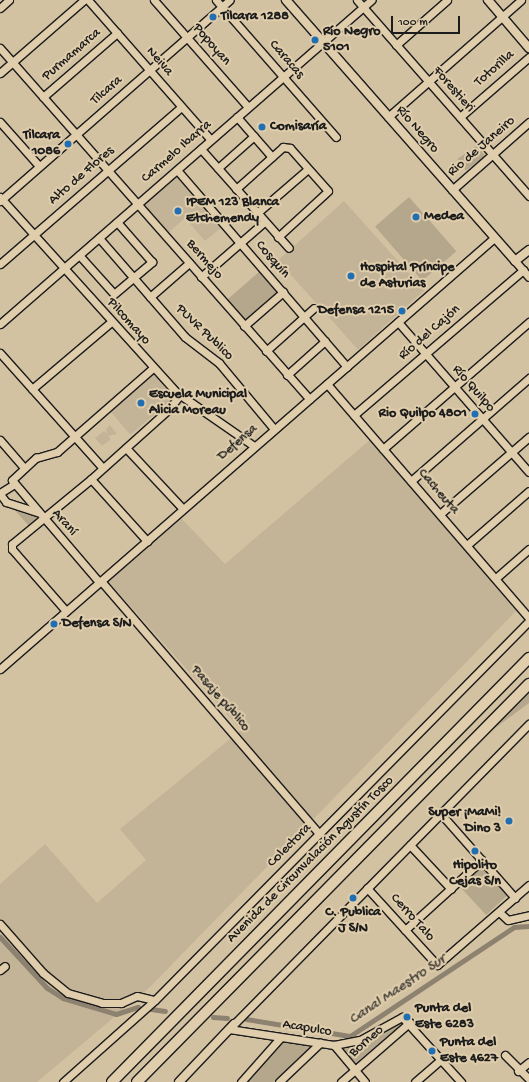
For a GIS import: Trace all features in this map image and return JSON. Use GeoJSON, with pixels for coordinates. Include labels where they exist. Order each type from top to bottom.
{"type":"FeatureCollection","features":[{"type":"Feature","properties":{"kind":"highway"},"geometry":{"type":"LineString","coordinates":[[459,730],[482,699],[529,651]]}},
{"type":"Feature","properties":{"kind":"highway","name":"Avenida de Circunvalación Agustín Tosco"},"geometry":{"type":"LineString","coordinates":[[112,1082],[529,658]]}},
{"type":"Feature","properties":{"kind":"highway"},"geometry":{"type":"LineString","coordinates":[[138,1082],[529,684]]}},
{"type":"Feature","properties":{"kind":"highway"},"geometry":{"type":"LineString","coordinates":[[142,1082],[172,1046]]}},
{"type":"Feature","properties":{"kind":"highway"},"geometry":{"type":"LineString","coordinates":[[105,1082],[139,1055]]}},
{"type":"Feature","properties":{"kind":"main road","name":"Río Negro"},"geometry":{"type":"LineString","coordinates":[[286,0],[515,261]]}},
{"type":"Feature","properties":{"kind":"main road"},"geometry":{"type":"LineString","coordinates":[[488,0],[529,48]]}},
{"type":"Feature","properties":{"kind":"main road"},"geometry":{"type":"LineString","coordinates":[[515,261],[529,250]]}},
{"type":"Feature","properties":{"kind":"main road"},"geometry":{"type":"LineString","coordinates":[[179,1082],[232,1026]]}},
{"type":"Feature","properties":{"kind":"street"},"geometry":{"type":"LineString","coordinates":[[0,8],[9,0]]}},
{"type":"Feature","properties":{"kind":"street"},"geometry":{"type":"LineString","coordinates":[[0,73],[84,0]]}},
{"type":"Feature","properties":{"kind":"street","name":"Neiva"},"geometry":{"type":"LineString","coordinates":[[88,0],[211,140]]}},
{"type":"Feature","properties":{"kind":"street","name":"Popoyan"},"geometry":{"type":"LineString","coordinates":[[154,0],[248,107]]}},
{"type":"Feature","properties":{"kind":"street","name":"Caracas"},"geometry":{"type":"LineString","coordinates":[[216,0],[336,137]]}},
{"type":"Feature","properties":{"kind":"street","name":"Tilcara"},"geometry":{"type":"LineString","coordinates":[[1,199],[230,0]]}},
{"type":"Feature","properties":{"kind":"street","name":"Forestieri"},"geometry":{"type":"LineString","coordinates":[[357,0],[529,196]]}},
{"type":"Feature","properties":{"kind":"street","name":"Carmelo Ibarra"},"geometry":{"type":"LineString","coordinates":[[0,324],[371,0]]}},
{"type":"Feature","properties":{"kind":"street"},"geometry":{"type":"LineString","coordinates":[[396,45],[447,0]]}},
{"type":"Feature","properties":{"kind":"street"},"geometry":{"type":"LineString","coordinates":[[388,117],[521,0]]}},
{"type":"Feature","properties":{"kind":"street","name":"Purmamarca"},"geometry":{"type":"LineString","coordinates":[[43,97],[117,33]]}},
{"type":"Feature","properties":{"kind":"street","name":"Bermejo"},"geometry":{"type":"LineString","coordinates":[[0,48],[309,399]]}},
{"type":"Feature","properties":{"kind":"street","name":"Totorilla"},"geometry":{"type":"LineString","coordinates":[[460,118],[529,57]]}},
{"type":"Feature","properties":{"kind":"street","name":"Alto de Flores"},"geometry":{"type":"LineString","coordinates":[[0,264],[182,107]]}},
{"type":"Feature","properties":{"kind":"street"},"geometry":{"type":"LineString","coordinates":[[237,117],[272,157]]}},
{"type":"Feature","properties":{"kind":"street"},"geometry":{"type":"LineString","coordinates":[[0,122],[40,166]]}},
{"type":"Feature","properties":{"kind":"street","name":"Rio de Janeiro"},"geometry":{"type":"LineString","coordinates":[[452,190],[529,122]]}},
{"type":"Feature","properties":{"kind":"street"},"geometry":{"type":"LineString","coordinates":[[218,168],[254,136]]}},
{"type":"Feature","properties":{"kind":"street"},"geometry":{"type":"LineString","coordinates":[[236,189],[272,157],[288,146],[327,193],[278,237]]}},
{"type":"Feature","properties":{"kind":"street"},"geometry":{"type":"LineString","coordinates":[[201,149],[264,222],[289,248]]}},
{"type":"Feature","properties":{"kind":"street"},"geometry":{"type":"LineString","coordinates":[[257,214],[308,169]]}},
{"type":"Feature","properties":{"kind":"street","name":"Cosquín"},"geometry":{"type":"LineString","coordinates":[[176,170],[347,367]]}},
{"type":"Feature","properties":{"kind":"street"},"geometry":{"type":"LineString","coordinates":[[523,189],[529,184]]}},
{"type":"Feature","properties":{"kind":"street","name":"Pilcomayo"},"geometry":{"type":"LineString","coordinates":[[1,199],[153,368],[180,395],[254,446]]}},
{"type":"Feature","properties":{"kind":"street"},"geometry":{"type":"LineString","coordinates":[[79,255],[114,294],[134,278],[152,262],[117,222]]}},
{"type":"Feature","properties":{"kind":"street"},"geometry":{"type":"LineString","coordinates":[[201,277],[264,222]]}},
{"type":"Feature","properties":{"kind":"street","name":"PUVR Publico"},"geometry":{"type":"LineString","coordinates":[[99,238],[185,337],[219,363],[274,429]]}},
{"type":"Feature","properties":{"kind":"street","name":"Defensa"},"geometry":{"type":"LineString","coordinates":[[0,669],[494,238]]}},
{"type":"Feature","properties":{"kind":"street","name":"Río Negro"},"geometry":{"type":"LineString","coordinates":[[515,261],[529,277]]}},
{"type":"Feature","properties":{"kind":"street"},"geometry":{"type":"LineString","coordinates":[[150,297],[188,262]]}},
{"type":"Feature","properties":{"kind":"street","name":"Río del Cajón"},"geometry":{"type":"LineString","coordinates":[[354,415],[523,270]]}},
{"type":"Feature","properties":{"kind":"street"},"geometry":{"type":"LineString","coordinates":[[244,326],[283,292]]}},
{"type":"Feature","properties":{"kind":"street"},"geometry":{"type":"LineString","coordinates":[[266,351],[314,308]]}},
{"type":"Feature","properties":{"kind":"street"},"geometry":{"type":"LineString","coordinates":[[32,389],[111,322]]}},
{"type":"Feature","properties":{"kind":"street","name":"Río Quilpo"},"geometry":{"type":"LineString","coordinates":[[398,322],[529,472]]}},
{"type":"Feature","properties":{"kind":"street"},"geometry":{"type":"LineString","coordinates":[[383,449],[529,322]]}},
{"type":"Feature","properties":{"kind":"street"},"geometry":{"type":"LineString","coordinates":[[287,375],[325,341]]}},
{"type":"Feature","properties":{"kind":"street"},"geometry":{"type":"LineString","coordinates":[[0,353],[102,468]]}},
{"type":"Feature","properties":{"kind":"street"},"geometry":{"type":"LineString","coordinates":[[38,512],[13,485],[12,480],[24,468],[40,456],[55,454],[153,368]]}},
{"type":"Feature","properties":{"kind":"street"},"geometry":{"type":"LineString","coordinates":[[411,481],[529,378]]}},
{"type":"Feature","properties":{"kind":"street","name":"Cacheuta"},"geometry":{"type":"LineString","coordinates":[[327,384],[528,613]]}},
{"type":"Feature","properties":{"kind":"street"},"geometry":{"type":"LineString","coordinates":[[66,611],[11,547],[126,448],[180,395]]}},
{"type":"Feature","properties":{"kind":"street"},"geometry":{"type":"LineString","coordinates":[[440,514],[529,437]]}},
{"type":"Feature","properties":{"kind":"street"},"geometry":{"type":"LineString","coordinates":[[0,440],[24,468]]}},
{"type":"Feature","properties":{"kind":"street"},"geometry":{"type":"LineString","coordinates":[[126,448],[183,509]]}},
{"type":"Feature","properties":{"kind":"street"},"geometry":{"type":"LineString","coordinates":[[91,479],[147,541]]}},
{"type":"Feature","properties":{"kind":"street"},"geometry":{"type":"LineString","coordinates":[[0,494],[13,485]]}},
{"type":"Feature","properties":{"kind":"street"},"geometry":{"type":"LineString","coordinates":[[467,545],[529,491]]}},
{"type":"Feature","properties":{"kind":"street","name":"Araní"},"geometry":{"type":"LineString","coordinates":[[0,494],[6,502],[38,512],[100,582]]}},
{"type":"Feature","properties":{"kind":"street"},"geometry":{"type":"LineString","coordinates":[[496,578],[529,549]]}},
{"type":"Feature","properties":{"kind":"street","name":"Pasaje público"},"geometry":{"type":"LineString","coordinates":[[100,582],[319,834]]}},
{"type":"Feature","properties":{"kind":"street","name":"Colectora"},"geometry":{"type":"LineString","coordinates":[[63,1082],[155,1000],[529,621]]}},
{"type":"Feature","properties":{"kind":"street"},"geometry":{"type":"LineString","coordinates":[[232,1026],[529,724]]}},
{"type":"Feature","properties":{"kind":"street"},"geometry":{"type":"LineString","coordinates":[[441,814],[515,898]]}},
{"type":"Feature","properties":{"kind":"street"},"geometry":{"type":"LineString","coordinates":[[410,845],[450,889]]}},
{"type":"Feature","properties":{"kind":"street"},"geometry":{"type":"LineString","coordinates":[[405,930],[482,860]]}},
{"type":"Feature","properties":{"kind":"street"},"geometry":{"type":"LineString","coordinates":[[529,885],[499,912],[508,920],[529,915]]}},
{"type":"Feature","properties":{"kind":"street","name":"Cerro Talo"},"geometry":{"type":"LineString","coordinates":[[367,888],[437,965],[499,912]]}},
{"type":"Feature","properties":{"kind":"street"},"geometry":{"type":"LineString","coordinates":[[0,924],[43,973],[68,993],[102,1004],[121,1003],[137,996],[155,1000]]}},
{"type":"Feature","properties":{"kind":"street"},"geometry":{"type":"LineString","coordinates":[[334,1045],[360,1040],[397,1018],[410,1022],[462,1082]]}},
{"type":"Feature","properties":{"kind":"street","name":"Borneo"},"geometry":{"type":"LineString","coordinates":[[340,1082],[410,1022]]}},
{"type":"Feature","properties":{"kind":"street","name":"Acapulco"},"geometry":{"type":"LineString","coordinates":[[232,1026],[280,1038],[334,1045],[364,1082]]}},
{"type":"Feature","properties":{"kind":"street"},"geometry":{"type":"LineString","coordinates":[[241,1082],[280,1038]]}},
{"type":"Feature","properties":{"kind":"street"},"geometry":{"type":"LineString","coordinates":[[279,1082],[320,1043]]}},
{"type":"Feature","properties":{"kind":"street"},"geometry":{"type":"LineString","coordinates":[[505,1055],[518,1071],[529,1078]]}},
{"type":"Feature","properties":{"kind":"street"},"geometry":{"type":"LineString","coordinates":[[415,1082],[442,1059]]}},
{"type":"Feature","properties":{"kind":"street"},"geometry":{"type":"LineString","coordinates":[[518,1071],[529,1062]]}},
{"type":"Feature","properties":{"kind":"shaded area"},"geometry":{"type":"Polygon","coordinates":[[[477,145],[485,156],[466,170],[458,159],[477,145]]]}},
{"type":"Feature","properties":{"kind":"shaded area","name":"IPEM 123 Blanca Etchemendy"},"geometry":{"type":"Polygon","coordinates":[[[176,176],[221,228],[205,241],[185,218],[168,233],[144,205],[176,176]]]}},
{"type":"Feature","properties":{"kind":"shaded area"},"geometry":{"type":"Polygon","coordinates":[[[409,197],[456,251],[422,281],[375,227],[409,197]]]}},
{"type":"Feature","properties":{"kind":"shaded area","name":"Hospital Príncipe de Asturias"},"geometry":{"type":"Polygon","coordinates":[[[344,201],[424,290],[358,350],[278,261],[344,201]]]}},
{"type":"Feature","properties":{"kind":"shaded area"},"geometry":{"type":"Polygon","coordinates":[[[259,272],[278,294],[244,323],[225,302],[259,272]]]}},
{"type":"Feature","properties":{"kind":"shaded area","name":"Escuela Municipal Alicia Moreau"},"geometry":{"type":"Polygon","coordinates":[[[152,372],[174,398],[130,435],[108,409],[152,372]]]}},
{"type":"Feature","properties":{"kind":"shaded area"},"geometry":{"type":"Polygon","coordinates":[[[110,425],[117,434],[108,436],[111,439],[102,446],[95,438],[104,431],[107,434],[106,429],[110,425]]]}},
{"type":"Feature","properties":{"kind":"shaded area"},"geometry":{"type":"Polygon","coordinates":[[[371,439],[516,611],[150,987],[37,1082],[0,1082],[0,884],[45,844],[97,903],[146,860],[120,829],[241,730],[108,581],[180,517],[225,564],[371,439]]]}},
{"type":"Feature","properties":{"kind":"shaded area"},"geometry":{"type":"Polygon","coordinates":[[[11,506],[39,516],[29,526],[11,506]]]}},
{"type":"Feature","properties":{"kind":"shaded area"},"geometry":{"type":"Polygon","coordinates":[[[529,693],[529,703],[494,729],[529,693]]]}},
{"type":"Feature","properties":{"kind":"shaded area"},"geometry":{"type":"Polygon","coordinates":[[[483,866],[509,894],[486,915],[460,887],[483,866]]]}},
{"type":"Feature","properties":{"kind":"shaded area"},"geometry":{"type":"Polygon","coordinates":[[[401,1021],[403,1023],[356,1063],[342,1049],[401,1021]]]}},
{"type":"Feature","properties":{"kind":"shaded area"},"geometry":{"type":"Polygon","coordinates":[[[285,1041],[313,1046],[273,1082],[245,1082],[285,1041]]]}},
{"type":"Feature","properties":{"kind":"waterway","name":"Canal Maestro Sur"},"geometry":{"type":"LineString","coordinates":[[246,1019],[350,1036],[514,927],[529,926]]}},
{"type":"Feature","properties":{"kind":"waterway","name":"Canal Maestro Sur"},"geometry":{"type":"LineString","coordinates":[[0,937],[47,988],[63,998],[116,1014],[138,1007]]}},
{"type":"Feature","properties":{"kind":"waterway","name":"Canal Maestro Sur"},"geometry":{"type":"LineString","coordinates":[[151,1009],[165,1011]]}},
{"type":"Feature","properties":{"kind":"waterway","name":"Canal Maestro Sur"},"geometry":{"type":"LineString","coordinates":[[213,1017],[227,1018]]}},
{"type":"Feature","properties":{"kind":"place","name":"Tilcara 1288"},"geometry":{"type":"Point","coordinates":[213,17]}},
{"type":"Feature","properties":{"kind":"place","name":"Río Negro 5101"},"geometry":{"type":"Point","coordinates":[315,40]}},
{"type":"Feature","properties":{"kind":"place","name":"Comisaría"},"geometry":{"type":"Point","coordinates":[262,127]}},
{"type":"Feature","properties":{"kind":"place","name":"Tilcara 1086"},"geometry":{"type":"Point","coordinates":[68,144]}},
{"type":"Feature","properties":{"kind":"place","name":"IPEM 123 Blanca Etchemendy"},"geometry":{"type":"Point","coordinates":[178,211]}},
{"type":"Feature","properties":{"kind":"place","name":"Medea"},"geometry":{"type":"Point","coordinates":[416,217]}},
{"type":"Feature","properties":{"kind":"place","name":"Hospital Príncipe de Asturias"},"geometry":{"type":"Point","coordinates":[351,276]}},
{"type":"Feature","properties":{"kind":"place","name":"Defensa 1215"},"geometry":{"type":"Point","coordinates":[402,311]}},
{"type":"Feature","properties":{"kind":"place","name":"Escuela Municipal Alicia Moreau"},"geometry":{"type":"Point","coordinates":[141,403]}},
{"type":"Feature","properties":{"kind":"place","name":"Rio Quilpo 4801"},"geometry":{"type":"Point","coordinates":[475,414]}},
{"type":"Feature","properties":{"kind":"place","name":"Defensa S/N"},"geometry":{"type":"Point","coordinates":[54,624]}},
{"type":"Feature","properties":{"kind":"place","name":"Super ¡MaMi! Dino 3"},"geometry":{"type":"Point","coordinates":[509,821]}},
{"type":"Feature","properties":{"kind":"place","name":"Hipolito Cejas S/n"},"geometry":{"type":"Point","coordinates":[475,851]}},
{"type":"Feature","properties":{"kind":"place","name":"C. Publica J S/N"},"geometry":{"type":"Point","coordinates":[353,898]}},
{"type":"Feature","properties":{"kind":"place","name":"Punta del Este 6283"},"geometry":{"type":"Point","coordinates":[407,1017]}},
{"type":"Feature","properties":{"kind":"place","name":"Punta del Este 4627"},"geometry":{"type":"Point","coordinates":[432,1051]}}]}
